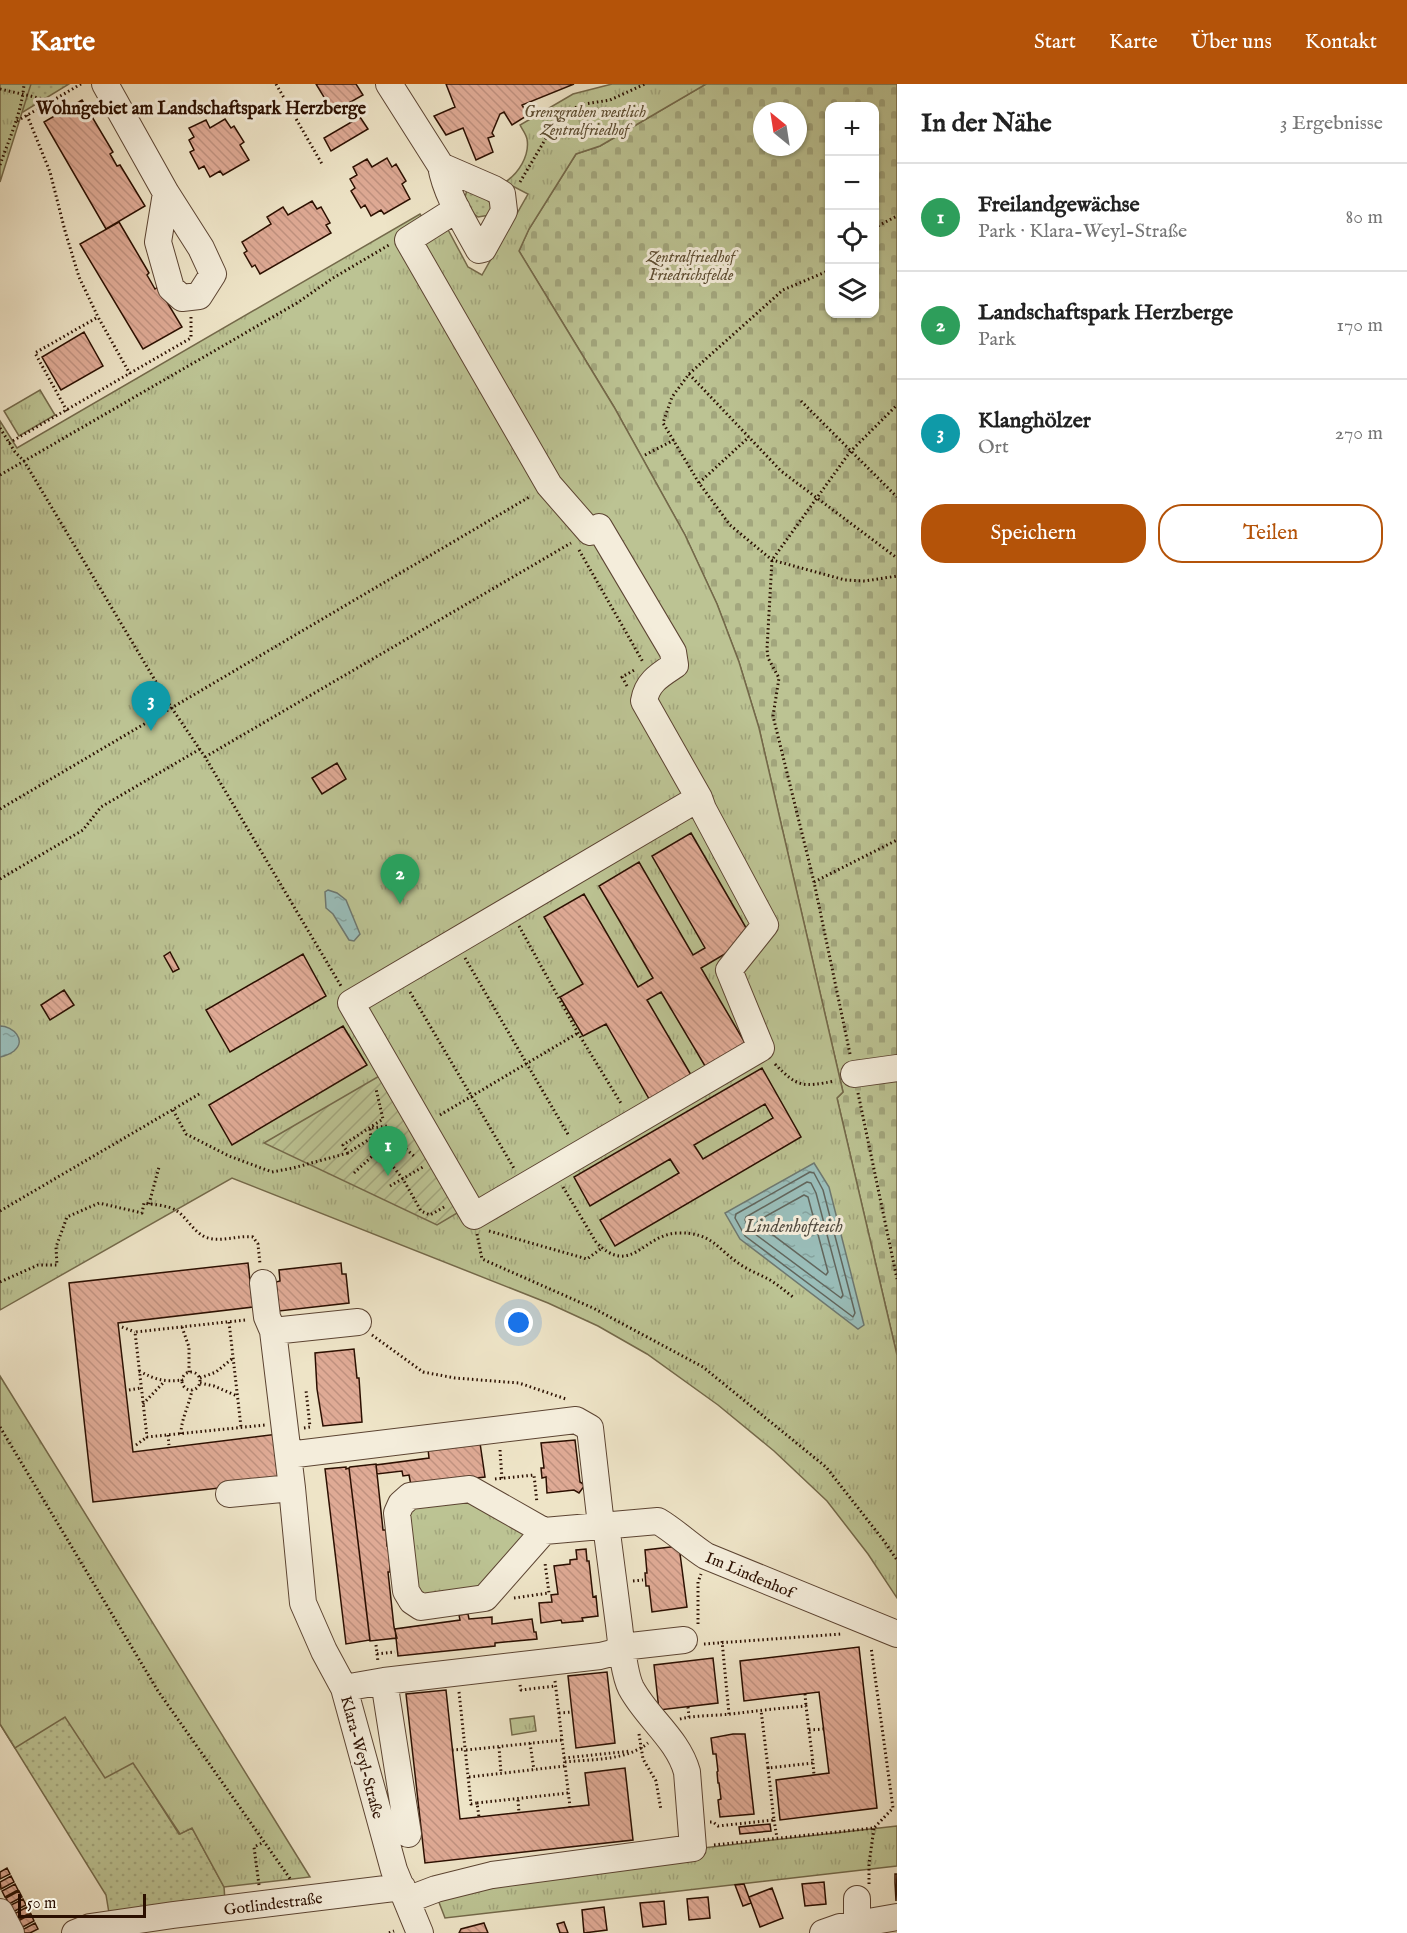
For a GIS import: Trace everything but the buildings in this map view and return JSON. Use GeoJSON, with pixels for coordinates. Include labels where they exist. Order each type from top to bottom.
{"type":"FeatureCollection","features":[{"type":"Feature","properties":{"kind":"street"},"geometry":{"type":"LineString","coordinates":[[105,84],[166,193],[201,248],[213,274],[199,296],[182,298],[171,288],[158,242],[166,193]]}},
{"type":"Feature","properties":{"kind":"street"},"geometry":{"type":"LineString","coordinates":[[389,84],[441,166],[442,177],[457,209],[479,250],[483,249],[504,211],[502,195],[494,189],[441,166]]}},
{"type":"Feature","properties":{"kind":"street"},"geometry":{"type":"LineString","coordinates":[[457,209],[408,240],[549,485],[590,532],[599,527],[674,652],[675,665],[646,688],[644,700],[699,798],[765,925],[729,970],[761,1048],[474,1216],[351,1003],[699,798]]}},
{"type":"Feature","properties":{"kind":"street"},"geometry":{"type":"LineString","coordinates":[[854,1074],[897,1068]]}},
{"type":"Feature","properties":{"kind":"street","name":"Klara-Weyl-Straße"},"geometry":{"type":"LineString","coordinates":[[263,1283],[284,1423],[303,1603],[324,1651],[344,1688],[394,1870],[420,1933]]}},
{"type":"Feature","properties":{"kind":"street"},"geometry":{"type":"LineString","coordinates":[[270,1324],[358,1322]]}},
{"type":"Feature","properties":{"kind":"street"},"geometry":{"type":"LineString","coordinates":[[288,1455],[576,1420],[590,1428],[622,1647],[630,1686],[657,1736],[677,1748],[684,1762],[696,1847]]}},
{"type":"Feature","properties":{"kind":"street"},"geometry":{"type":"LineString","coordinates":[[229,1494],[292,1488]]}},
{"type":"Feature","properties":{"kind":"street"},"geometry":{"type":"LineString","coordinates":[[470,1489],[542,1531],[485,1598],[421,1607],[412,1601],[406,1591],[397,1514],[401,1503],[410,1496],[470,1489]]}},
{"type":"Feature","properties":{"kind":"street","name":"Im Lindenhof"},"geometry":{"type":"LineString","coordinates":[[542,1531],[657,1521],[672,1529],[687,1544],[717,1561],[897,1634]]}},
{"type":"Feature","properties":{"kind":"street"},"geometry":{"type":"LineString","coordinates":[[344,1688],[384,1681],[600,1656],[622,1647],[691,1642]]}},
{"type":"Feature","properties":{"kind":"street"},"geometry":{"type":"LineString","coordinates":[[384,1681],[408,1834]]}},
{"type":"Feature","properties":{"kind":"street","name":"Gotlindestraße"},"geometry":{"type":"LineString","coordinates":[[75,1933],[90,1927],[165,1916],[436,1889],[492,1875],[696,1847]]}},
{"type":"Feature","properties":{"kind":"street"},"geometry":{"type":"LineString","coordinates":[[823,1933],[840,1927],[857,1911],[897,1917]]}},
{"type":"Feature","properties":{"kind":"street"},"geometry":{"type":"LineString","coordinates":[[0,1912],[11,1933]]}},
{"type":"Feature","properties":{"kind":"path"},"geometry":{"type":"LineString","coordinates":[[0,165],[15,122],[24,84]]}},
{"type":"Feature","properties":{"kind":"path"},"geometry":{"type":"LineString","coordinates":[[15,122],[81,84]]}},
{"type":"Feature","properties":{"kind":"path"},"geometry":{"type":"LineString","coordinates":[[276,84],[322,164]]}},
{"type":"Feature","properties":{"kind":"path"},"geometry":{"type":"LineString","coordinates":[[502,195],[519,182],[558,118],[579,107],[610,100],[645,84]]}},
{"type":"Feature","properties":{"kind":"path"},"geometry":{"type":"LineString","coordinates":[[0,89],[52,101]]}},
{"type":"Feature","properties":{"kind":"path"},"geometry":{"type":"LineString","coordinates":[[27,115],[50,172],[79,277],[130,374]]}},
{"type":"Feature","properties":{"kind":"path"},"geometry":{"type":"LineString","coordinates":[[879,225],[897,216]]}},
{"type":"Feature","properties":{"kind":"path"},"geometry":{"type":"LineString","coordinates":[[0,475],[297,303],[333,278],[390,244],[408,240]]}},
{"type":"Feature","properties":{"kind":"path"},"geometry":{"type":"LineString","coordinates":[[825,272],[783,290],[689,374],[672,397],[663,423],[699,483],[730,525],[772,560],[845,580],[865,581],[897,576]]}},
{"type":"Feature","properties":{"kind":"path"},"geometry":{"type":"LineString","coordinates":[[9,443],[191,338],[191,297]]}},
{"type":"Feature","properties":{"kind":"path"},"geometry":{"type":"LineString","coordinates":[[67,411],[35,353],[98,317]]}},
{"type":"Feature","properties":{"kind":"path"},"geometry":{"type":"LineString","coordinates":[[689,374],[781,471],[897,558]]}},
{"type":"Feature","properties":{"kind":"path"},"geometry":{"type":"LineString","coordinates":[[801,401],[897,497]]}},
{"type":"Feature","properties":{"kind":"path"},"geometry":{"type":"LineString","coordinates":[[897,405],[850,452],[772,560],[767,649],[768,658],[779,678],[773,716],[814,882],[897,1279]]}},
{"type":"Feature","properties":{"kind":"path"},"geometry":{"type":"LineString","coordinates":[[0,428],[24,461],[171,707],[205,757],[351,1003]]}},
{"type":"Feature","properties":{"kind":"path"},"geometry":{"type":"LineString","coordinates":[[699,483],[749,437]]}},
{"type":"Feature","properties":{"kind":"path"},"geometry":{"type":"LineString","coordinates":[[645,456],[674,440]]}},
{"type":"Feature","properties":{"kind":"path"},"geometry":{"type":"LineString","coordinates":[[0,808],[549,485]]}},
{"type":"Feature","properties":{"kind":"path"},"geometry":{"type":"LineString","coordinates":[[205,757],[574,541]]}},
{"type":"Feature","properties":{"kind":"path"},"geometry":{"type":"LineString","coordinates":[[0,879],[82,830],[101,807],[200,749]]}},
{"type":"Feature","properties":{"kind":"path"},"geometry":{"type":"LineString","coordinates":[[814,882],[897,840]]}},
{"type":"Feature","properties":{"kind":"path"},"geometry":{"type":"LineString","coordinates":[[515,919],[578,1033],[634,1122]]}},
{"type":"Feature","properties":{"kind":"path"},"geometry":{"type":"LineString","coordinates":[[461,951],[579,1154]]}},
{"type":"Feature","properties":{"kind":"path"},"geometry":{"type":"LineString","coordinates":[[407,988],[524,1187]]}},
{"type":"Feature","properties":{"kind":"path"},"geometry":{"type":"LineString","coordinates":[[354,1173],[380,1149],[578,1033]]}},
{"type":"Feature","properties":{"kind":"path"},"geometry":{"type":"LineString","coordinates":[[761,1048],[793,1082],[806,1085],[822,1084],[854,1074]]}},
{"type":"Feature","properties":{"kind":"path"},"geometry":{"type":"LineString","coordinates":[[348,1153],[343,1145],[383,1119],[374,1083],[391,1074]]}},
{"type":"Feature","properties":{"kind":"path"},"geometry":{"type":"LineString","coordinates":[[0,1211],[201,1093]]}},
{"type":"Feature","properties":{"kind":"path"},"geometry":{"type":"LineString","coordinates":[[173,1110],[186,1134],[229,1156],[272,1172],[348,1153],[370,1138]]}},
{"type":"Feature","properties":{"kind":"path"},"geometry":{"type":"LineString","coordinates":[[370,1129],[387,1126],[396,1140],[424,1166],[390,1186]]}},
{"type":"Feature","properties":{"kind":"path"},"geometry":{"type":"LineString","coordinates":[[370,1129],[370,1138],[403,1179],[421,1211],[430,1215],[463,1196]]}},
{"type":"Feature","properties":{"kind":"path"},"geometry":{"type":"LineString","coordinates":[[149,1204],[159,1167]]}},
{"type":"Feature","properties":{"kind":"path"},"geometry":{"type":"LineString","coordinates":[[554,1170],[596,1242],[614,1255],[624,1258],[632,1255],[660,1237],[669,1234],[697,1235],[712,1240],[742,1266],[771,1281],[793,1297]]}},
{"type":"Feature","properties":{"kind":"path"},"geometry":{"type":"LineString","coordinates":[[0,1282],[38,1265],[57,1265],[56,1247],[67,1217],[99,1203],[142,1213],[144,1203],[177,1211],[206,1238],[244,1236],[253,1238],[258,1244],[263,1283]]}},
{"type":"Feature","properties":{"kind":"path"},"geometry":{"type":"LineString","coordinates":[[487,1230],[587,1259],[602,1248]]}},
{"type":"Feature","properties":{"kind":"path"},"geometry":{"type":"LineString","coordinates":[[482,1259],[593,1308],[703,1367],[826,1467],[897,1560]]}},
{"type":"Feature","properties":{"kind":"path"},"geometry":{"type":"LineString","coordinates":[[229,1322],[242,1428]]}},
{"type":"Feature","properties":{"kind":"path"},"geometry":{"type":"LineString","coordinates":[[122,1327],[135,1332],[229,1322],[270,1324]]}},
{"type":"Feature","properties":{"kind":"path"},"geometry":{"type":"LineString","coordinates":[[358,1322],[380,1342],[423,1372],[455,1378],[519,1383],[567,1400],[576,1409],[576,1420]]}},
{"type":"Feature","properties":{"kind":"path"},"geometry":{"type":"LineString","coordinates":[[182,1327],[189,1347],[189,1373]]}},
{"type":"Feature","properties":{"kind":"path"},"geometry":{"type":"LineString","coordinates":[[135,1332],[147,1437]]}},
{"type":"Feature","properties":{"kind":"path"},"geometry":{"type":"LineString","coordinates":[[192,1390],[197,1388],[199,1381],[216,1372],[233,1358]]}},
{"type":"Feature","properties":{"kind":"path"},"geometry":{"type":"LineString","coordinates":[[139,1371],[164,1382],[183,1380]]}},
{"type":"Feature","properties":{"kind":"path"},"geometry":{"type":"LineString","coordinates":[[192,1390],[184,1386],[184,1376],[189,1373],[194,1373],[199,1381],[238,1396]]}},
{"type":"Feature","properties":{"kind":"path"},"geometry":{"type":"LineString","coordinates":[[143,1405],[164,1382]]}},
{"type":"Feature","properties":{"kind":"path"},"geometry":{"type":"LineString","coordinates":[[129,1390],[141,1388]]}},
{"type":"Feature","properties":{"kind":"path"},"geometry":{"type":"LineString","coordinates":[[181,1434],[181,1423],[189,1406],[192,1390]]}},
{"type":"Feature","properties":{"kind":"path"},"geometry":{"type":"LineString","coordinates":[[310,1428],[306,1390],[313,1390]]}},
{"type":"Feature","properties":{"kind":"path"},"geometry":{"type":"LineString","coordinates":[[136,1445],[147,1437],[284,1423]]}},
{"type":"Feature","properties":{"kind":"path"},"geometry":{"type":"LineString","coordinates":[[0,1427],[158,1692],[293,1883]]}},
{"type":"Feature","properties":{"kind":"path"},"geometry":{"type":"LineString","coordinates":[[492,1430],[493,1440],[500,1450],[502,1479]]}},
{"type":"Feature","properties":{"kind":"path"},"geometry":{"type":"LineString","coordinates":[[168,1435],[169,1445]]}},
{"type":"Feature","properties":{"kind":"path"},"geometry":{"type":"LineString","coordinates":[[491,1480],[534,1475],[549,1593],[504,1600]]}},
{"type":"Feature","properties":{"kind":"path"},"geometry":{"type":"LineString","coordinates":[[717,1561],[703,1571],[698,1582],[691,1642],[850,1633]]}},
{"type":"Feature","properties":{"kind":"path"},"geometry":{"type":"LineString","coordinates":[[722,1641],[729,1714]]}},
{"type":"Feature","properties":{"kind":"path"},"geometry":{"type":"LineString","coordinates":[[857,1911],[870,1884],[869,1864],[874,1828],[892,1808],[871,1647]]}},
{"type":"Feature","properties":{"kind":"path"},"geometry":{"type":"LineString","coordinates":[[377,1654],[395,1652]]}},
{"type":"Feature","properties":{"kind":"path"},"geometry":{"type":"LineString","coordinates":[[555,1683],[570,1807]]}},
{"type":"Feature","properties":{"kind":"path"},"geometry":{"type":"LineString","coordinates":[[805,1694],[814,1775]]}},
{"type":"Feature","properties":{"kind":"path"},"geometry":{"type":"LineString","coordinates":[[459,1695],[471,1804],[568,1793]]}},
{"type":"Feature","properties":{"kind":"path"},"geometry":{"type":"LineString","coordinates":[[639,1701],[636,1708],[643,1759],[656,1781],[661,1810]]}},
{"type":"Feature","properties":{"kind":"path"},"geometry":{"type":"LineString","coordinates":[[468,1777],[534,1770],[565,1762],[618,1756],[641,1749],[680,1719],[806,1706]]}},
{"type":"Feature","properties":{"kind":"path"},"geometry":{"type":"LineString","coordinates":[[688,1707],[690,1717]]}},
{"type":"Feature","properties":{"kind":"path"},"geometry":{"type":"LineString","coordinates":[[761,1710],[777,1838]]}},
{"type":"Feature","properties":{"kind":"path"},"geometry":{"type":"LineString","coordinates":[[559,1713],[572,1712]]}},
{"type":"Feature","properties":{"kind":"path"},"geometry":{"type":"LineString","coordinates":[[809,1730],[824,1729]]}},
{"type":"Feature","properties":{"kind":"path"},"geometry":{"type":"LineString","coordinates":[[452,1750],[562,1740]]}},
{"type":"Feature","properties":{"kind":"path"},"geometry":{"type":"LineString","coordinates":[[530,1743],[534,1770]]}},
{"type":"Feature","properties":{"kind":"path"},"geometry":{"type":"LineString","coordinates":[[499,1747],[501,1773]]}},
{"type":"Feature","properties":{"kind":"path"},"geometry":{"type":"LineString","coordinates":[[768,1768],[813,1764]]}},
{"type":"Feature","properties":{"kind":"path"},"geometry":{"type":"LineString","coordinates":[[518,1799],[519,1813]]}},
{"type":"Feature","properties":{"kind":"path"},"geometry":{"type":"LineString","coordinates":[[477,1803],[479,1817]]}},
{"type":"Feature","properties":{"kind":"path"},"geometry":{"type":"LineString","coordinates":[[696,1847],[713,1822],[718,1826],[774,1820]]}},
{"type":"Feature","properties":{"kind":"path"},"geometry":{"type":"LineString","coordinates":[[696,1847],[874,1828]]}},
{"type":"Feature","properties":{"kind":"path"},"geometry":{"type":"LineString","coordinates":[[259,1888],[254,1847],[264,1842]]}},
{"type":"Feature","properties":{"kind":"path"},"geometry":{"type":"LineString","coordinates":[[389,1933],[394,1931]]}},
{"type":"Feature","properties":{"kind":"green space"},"geometry":{"type":"Polygon","coordinates":[[[0,84],[69,84],[23,112],[0,84]]]}},
{"type":"Feature","properties":{"kind":"green space"},"geometry":{"type":"Polygon","coordinates":[[[0,84],[31,84],[0,182],[0,84]]]}},
{"type":"Feature","properties":{"kind":"green space","name":"Grenzgraben westlich Zentralfriedhof"},"geometry":{"type":"Polygon","coordinates":[[[612,84],[706,84],[600,146],[576,154],[529,229],[519,251],[614,407],[685,535],[717,604],[739,662],[759,728],[843,1092],[837,1098],[897,1355],[897,1598],[868,1554],[827,1501],[774,1451],[718,1405],[647,1354],[598,1326],[548,1303],[232,1178],[0,1310],[0,421],[17,448],[420,214],[433,233],[446,226],[468,267],[482,275],[528,194],[505,182],[518,169],[527,152],[527,139],[520,125],[573,94],[612,84]]]}},
{"type":"Feature","properties":{"kind":"green space","name":"Zentralfriedhof Friedrichsfelde"},"geometry":{"type":"Polygon","coordinates":[[[706,84],[897,84],[897,1355],[837,1098],[843,1092],[759,728],[739,662],[717,604],[685,535],[614,407],[519,251],[529,229],[576,154],[600,146],[706,84]]]}},
{"type":"Feature","properties":{"kind":"green space"},"geometry":{"type":"Polygon","coordinates":[[[467,190],[478,190],[491,204],[493,211],[490,215],[478,217],[474,214],[465,197],[467,190]]]}},
{"type":"Feature","properties":{"kind":"green space"},"geometry":{"type":"Polygon","coordinates":[[[40,390],[55,415],[19,436],[4,411],[40,390]]]}},
{"type":"Feature","properties":{"kind":"green space"},"geometry":{"type":"Polygon","coordinates":[[[381,1075],[464,1209],[437,1225],[264,1143],[381,1075]]]}},
{"type":"Feature","properties":{"kind":"green space"},"geometry":{"type":"Polygon","coordinates":[[[0,1376],[310,1877],[224,1887],[192,1828],[180,1834],[133,1763],[105,1778],[65,1717],[15,1748],[0,1724],[0,1376]]]}},
{"type":"Feature","properties":{"kind":"green space"},"geometry":{"type":"Polygon","coordinates":[[[0,1435],[133,1762],[179,1834],[192,1828],[224,1887],[225,1901],[109,1913],[106,1895],[0,1724],[0,1435]]]}},
{"type":"Feature","properties":{"kind":"green space"},"geometry":{"type":"Polygon","coordinates":[[[462,1497],[528,1530],[486,1591],[420,1600],[403,1519],[409,1506],[462,1497]]]}},
{"type":"Feature","properties":{"kind":"green space"},"geometry":{"type":"Polygon","coordinates":[[[534,1716],[536,1731],[512,1735],[510,1719],[534,1716]]]}},
{"type":"Feature","properties":{"kind":"green space"},"geometry":{"type":"Polygon","coordinates":[[[897,1826],[897,1866],[445,1918],[430,1879],[897,1826]]]}},
{"type":"Feature","properties":{"kind":"water"},"geometry":{"type":"Polygon","coordinates":[[[328,890],[346,900],[360,934],[354,941],[349,940],[333,914],[326,908],[325,892],[328,890]]]}},
{"type":"Feature","properties":{"kind":"water"},"geometry":{"type":"Polygon","coordinates":[[[0,1026],[14,1031],[19,1042],[14,1051],[0,1057],[0,1026]]]}},
{"type":"Feature","properties":{"kind":"water","name":"Lindenhofteich"},"geometry":{"type":"Polygon","coordinates":[[[814,1163],[829,1187],[864,1325],[858,1329],[740,1239],[725,1213],[814,1163]]]}},
{"type":"Feature","properties":{"kind":"place","name":"Klanghölzer"},"geometry":{"type":"Point","coordinates":[151,731]}},
{"type":"Feature","properties":{"kind":"place","name":"Landschaftspark Herzberge"},"geometry":{"type":"Point","coordinates":[400,904]}},
{"type":"Feature","properties":{"kind":"place","name":"Freilandgewächse"},"geometry":{"type":"Point","coordinates":[388,1176]}},
{"type":"Feature","properties":{"kind":"district","name":"Wohngebiet am Landschaftspark Herzberge"},"geometry":{"type":"Point","coordinates":[201,108]}}]}
